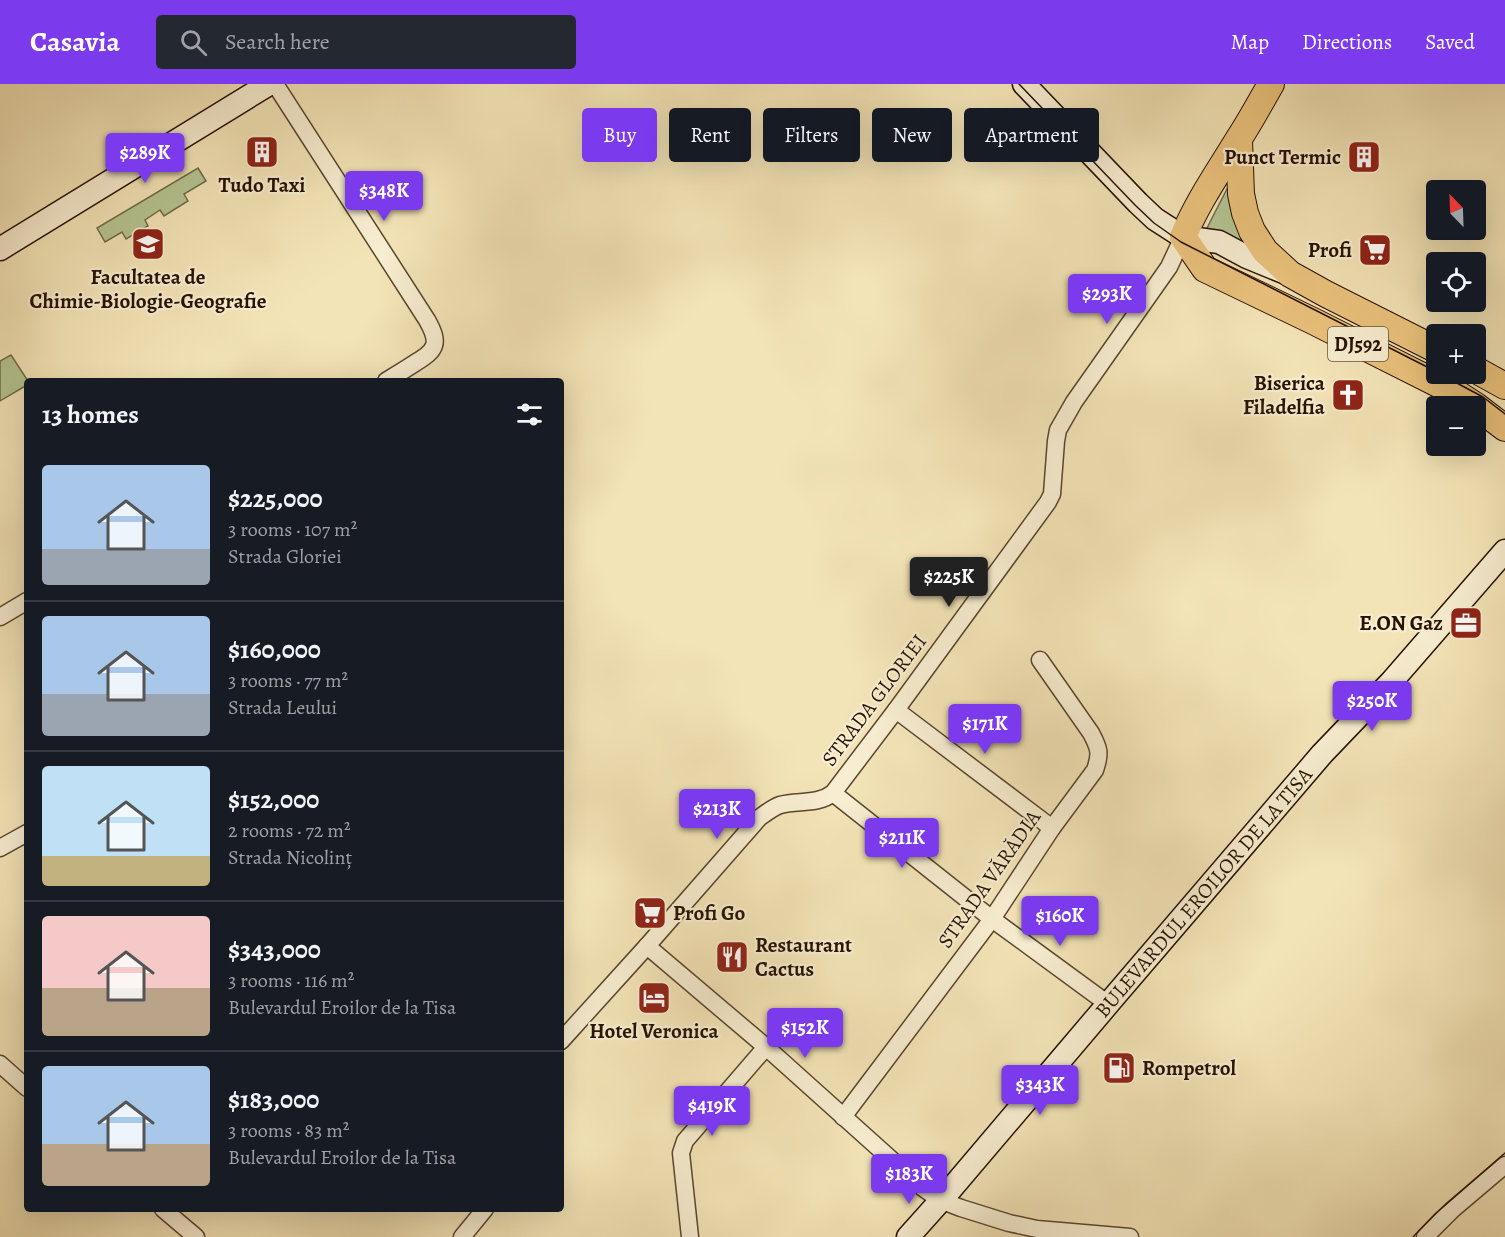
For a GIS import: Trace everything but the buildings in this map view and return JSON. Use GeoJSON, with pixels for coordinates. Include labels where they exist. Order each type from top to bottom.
{"type":"FeatureCollection","features":[{"type":"Feature","properties":{"kind":"main road"},"geometry":{"type":"LineString","coordinates":[[1183,237],[1213,178],[1239,140],[1271,84]]}},
{"type":"Feature","properties":{"kind":"main road","name":"DJ592"},"geometry":{"type":"LineString","coordinates":[[1239,140],[1241,194],[1245,213],[1264,251],[1290,274],[1426,344]]}},
{"type":"Feature","properties":{"kind":"main road","name":"DJ592"},"geometry":{"type":"LineString","coordinates":[[1183,237],[1205,269],[1455,393],[1505,428]]}},
{"type":"Feature","properties":{"kind":"main road"},"geometry":{"type":"LineString","coordinates":[[1486,376],[1505,386]]}},
{"type":"Feature","properties":{"kind":"street"},"geometry":{"type":"LineString","coordinates":[[0,249],[269,84]]}},
{"type":"Feature","properties":{"kind":"street"},"geometry":{"type":"LineString","coordinates":[[275,84],[433,332],[435,342],[431,352],[391,378]]}},
{"type":"Feature","properties":{"kind":"street"},"geometry":{"type":"LineString","coordinates":[[1024,84],[1155,219],[1183,237],[1219,242],[1247,257],[1290,274]]}},
{"type":"Feature","properties":{"kind":"street","name":"STRADA GLORIEI"},"geometry":{"type":"LineString","coordinates":[[833,793],[1048,502],[1052,494],[1056,437],[1060,427],[1074,402],[1169,267],[1183,237]]}},
{"type":"Feature","properties":{"kind":"street","name":"BULEVARDUL EROILOR DE LA TISA"},"geometry":{"type":"LineString","coordinates":[[908,1237],[1322,754],[1392,681],[1505,550]]}},
{"type":"Feature","properties":{"kind":"street"},"geometry":{"type":"LineString","coordinates":[[0,617],[24,603]]}},
{"type":"Feature","properties":{"kind":"street","name":"STRADA VĂRĂDIA"},"geometry":{"type":"LineString","coordinates":[[843,1117],[992,919],[1052,828],[1095,770],[1099,751],[1091,733],[1040,660]]}},
{"type":"Feature","properties":{"kind":"street"},"geometry":{"type":"LineString","coordinates":[[896,710],[1052,828]]}},
{"type":"Feature","properties":{"kind":"street"},"geometry":{"type":"LineString","coordinates":[[564,1038],[759,818],[782,805],[822,800],[833,793],[992,919],[1108,1004]]}},
{"type":"Feature","properties":{"kind":"street"},"geometry":{"type":"LineString","coordinates":[[0,848],[24,835]]}},
{"type":"Feature","properties":{"kind":"street"},"geometry":{"type":"LineString","coordinates":[[647,946],[766,1047],[923,1188],[940,1200],[1034,1233],[1130,1237]]}},
{"type":"Feature","properties":{"kind":"street"},"geometry":{"type":"LineString","coordinates":[[690,1237],[681,1153],[685,1141],[766,1047]]}},
{"type":"Feature","properties":{"kind":"street"},"geometry":{"type":"LineString","coordinates":[[0,1064],[24,1085]]}},
{"type":"Feature","properties":{"kind":"street"},"geometry":{"type":"LineString","coordinates":[[1425,1237],[1452,1210],[1505,1165]]}},
{"type":"Feature","properties":{"kind":"street"},"geometry":{"type":"LineString","coordinates":[[166,1212],[191,1236]]}},
{"type":"Feature","properties":{"kind":"street"},"geometry":{"type":"LineString","coordinates":[[462,1237],[483,1212]]}},
{"type":"Feature","properties":{"kind":"green space"},"geometry":{"type":"Polygon","coordinates":[[[198,168],[206,181],[184,194],[188,201],[164,216],[160,210],[145,220],[148,226],[126,239],[122,232],[105,242],[97,228],[198,168]]]}},
{"type":"Feature","properties":{"kind":"green space"},"geometry":{"type":"Polygon","coordinates":[[[1231,181],[1252,246],[1207,228],[1231,181]]]}},
{"type":"Feature","properties":{"kind":"green space"},"geometry":{"type":"Polygon","coordinates":[[[11,355],[26,378],[24,378],[24,387],[0,401],[0,361],[11,355]]]}},
{"type":"Feature","properties":{"kind":"tram line"},"geometry":{"type":"LineString","coordinates":[[1019,84],[1135,205],[1154,223],[1181,242],[1426,366]]}},
{"type":"Feature","properties":{"kind":"tram line"},"geometry":{"type":"LineString","coordinates":[[1459,384],[1483,397],[1505,414]]}},
{"type":"Feature","properties":{"kind":"tram line"},"geometry":{"type":"LineString","coordinates":[[1413,1237],[1435,1214],[1505,1153]]}},
{"type":"Feature","properties":{"kind":"place","name":"Tudo Taxi"},"geometry":{"type":"Point","coordinates":[262,152]}},
{"type":"Feature","properties":{"kind":"place","name":"Punct Termic"},"geometry":{"type":"Point","coordinates":[1364,157]}},
{"type":"Feature","properties":{"kind":"place","name":"Facultatea de Chimie-Biologie-Geografie"},"geometry":{"type":"Point","coordinates":[148,244]}},
{"type":"Feature","properties":{"kind":"place","name":"Profi"},"geometry":{"type":"Point","coordinates":[1375,250]}},
{"type":"Feature","properties":{"kind":"place","name":"Biserica Filadelfia"},"geometry":{"type":"Point","coordinates":[1348,395]}},
{"type":"Feature","properties":{"kind":"place","name":"E.ON Gaz"},"geometry":{"type":"Point","coordinates":[1466,623]}},
{"type":"Feature","properties":{"kind":"place","name":"Profi Go"},"geometry":{"type":"Point","coordinates":[650,913]}},
{"type":"Feature","properties":{"kind":"place","name":"Restaurant Cactus"},"geometry":{"type":"Point","coordinates":[732,957]}},
{"type":"Feature","properties":{"kind":"place","name":"Hotel Veronica"},"geometry":{"type":"Point","coordinates":[654,998]}},
{"type":"Feature","properties":{"kind":"place","name":"Rompetrol"},"geometry":{"type":"Point","coordinates":[1119,1068]}}]}
